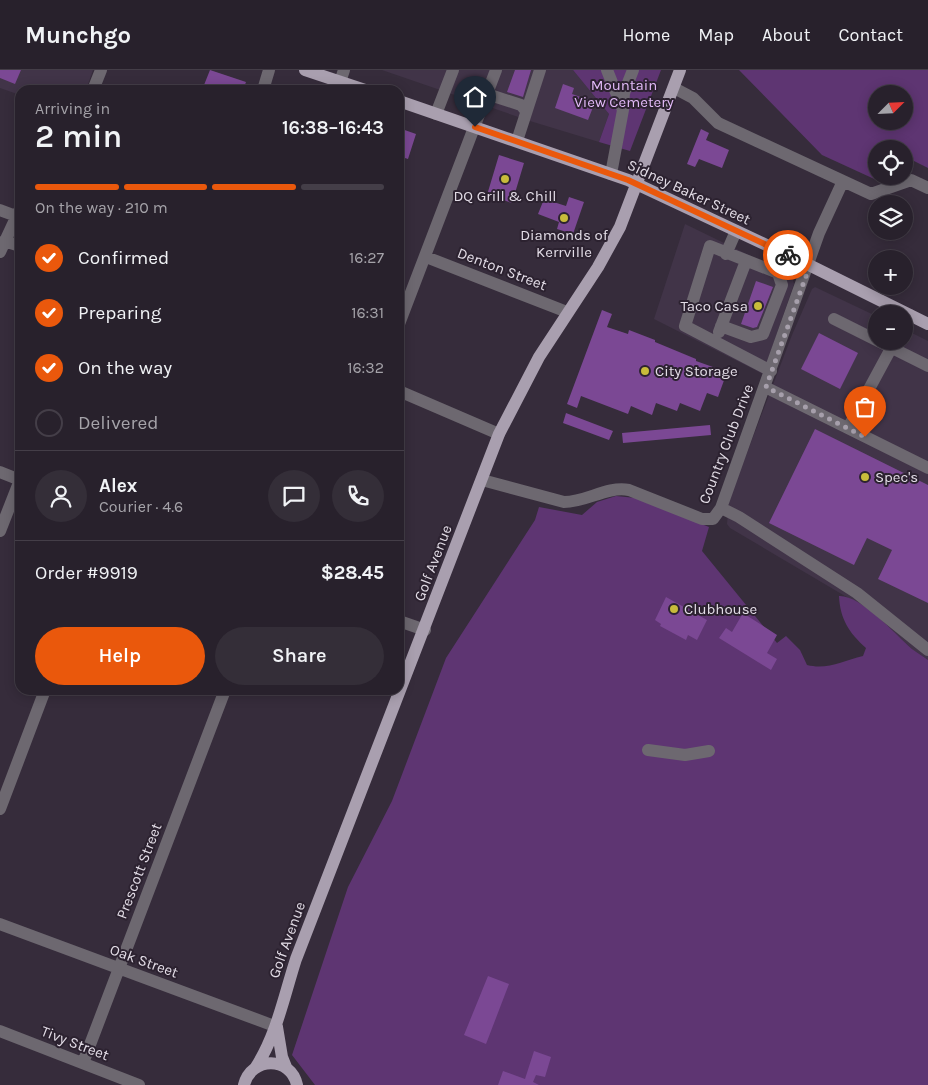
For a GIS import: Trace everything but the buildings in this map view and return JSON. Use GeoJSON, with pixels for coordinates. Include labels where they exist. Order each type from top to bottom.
{"type":"FeatureCollection","features":[{"type":"Feature","properties":{"kind":"main road"},"geometry":{"type":"LineString","coordinates":[[306,70],[342,76],[357,85]]}},
{"type":"Feature","properties":{"kind":"main road","name":"Golf Avenue"},"geometry":{"type":"LineString","coordinates":[[404,684],[499,434],[539,357],[598,267],[611,243],[637,184],[680,70]]}},
{"type":"Feature","properties":{"kind":"main road","name":"Sidney Baker Street"},"geometry":{"type":"LineString","coordinates":[[404,103],[637,184],[810,265],[879,305]]}},
{"type":"Feature","properties":{"kind":"main road","name":"Sidney Baker Street"},"geometry":{"type":"LineString","coordinates":[[913,322],[928,324]]}},
{"type":"Feature","properties":{"kind":"main road","name":"Golf Avenue"},"geometry":{"type":"LineString","coordinates":[[244,1085],[248,1074],[256,1067],[266,1052],[277,1027],[296,960],[400,695]]}},
{"type":"Feature","properties":{"kind":"main road","name":"Golf Avenue"},"geometry":{"type":"LineString","coordinates":[[277,1027],[282,1057],[286,1067]]}},
{"type":"Feature","properties":{"kind":"main road"},"geometry":{"type":"LineString","coordinates":[[256,1067],[273,1062],[286,1067],[298,1084]]}},
{"type":"Feature","properties":{"kind":"street"},"geometry":{"type":"LineString","coordinates":[[95,85],[101,70]]}},
{"type":"Feature","properties":{"kind":"street"},"geometry":{"type":"LineString","coordinates":[[264,85],[269,70]]}},
{"type":"Feature","properties":{"kind":"street"},"geometry":{"type":"LineString","coordinates":[[436,114],[453,70]]}},
{"type":"Feature","properties":{"kind":"street"},"geometry":{"type":"LineString","coordinates":[[404,311],[496,70]]}},
{"type":"Feature","properties":{"kind":"street"},"geometry":{"type":"LineString","coordinates":[[517,141],[540,70]]}},
{"type":"Feature","properties":{"kind":"street"},"geometry":{"type":"LineString","coordinates":[[607,70],[623,110]]}},
{"type":"Feature","properties":{"kind":"street"},"geometry":{"type":"LineString","coordinates":[[611,174],[623,110],[624,93],[633,70]]}},
{"type":"Feature","properties":{"kind":"street"},"geometry":{"type":"LineString","coordinates":[[674,88],[693,98],[718,123],[870,194],[911,180],[928,188]]}},
{"type":"Feature","properties":{"kind":"street"},"geometry":{"type":"LineString","coordinates":[[487,94],[521,105],[526,112]]}},
{"type":"Feature","properties":{"kind":"street","name":"Country Club Drive"},"geometry":{"type":"LineString","coordinates":[[482,480],[564,502],[573,502],[619,488],[630,490],[708,520],[713,519],[721,508],[766,387],[810,265],[819,233],[843,181]]}},
{"type":"Feature","properties":{"kind":"street"},"geometry":{"type":"LineString","coordinates":[[0,210],[15,212]]}},
{"type":"Feature","properties":{"kind":"street"},"geometry":{"type":"LineString","coordinates":[[15,219],[2,246],[15,246]]}},
{"type":"Feature","properties":{"kind":"street"},"geometry":{"type":"LineString","coordinates":[[726,254],[736,231]]}},
{"type":"Feature","properties":{"kind":"street"},"geometry":{"type":"LineString","coordinates":[[721,326],[751,337],[763,334],[782,284],[778,273],[726,254],[710,246],[685,326],[771,370]]}},
{"type":"Feature","properties":{"kind":"street","name":"Denton Street"},"geometry":{"type":"LineString","coordinates":[[426,256],[567,312]]}},
{"type":"Feature","properties":{"kind":"street"},"geometry":{"type":"LineString","coordinates":[[716,342],[746,260]]}},
{"type":"Feature","properties":{"kind":"street"},"geometry":{"type":"LineString","coordinates":[[777,298],[795,304]]}},
{"type":"Feature","properties":{"kind":"street"},"geometry":{"type":"LineString","coordinates":[[834,319],[868,336]]}},
{"type":"Feature","properties":{"kind":"street"},"geometry":{"type":"LineString","coordinates":[[848,428],[890,350]]}},
{"type":"Feature","properties":{"kind":"street"},"geometry":{"type":"LineString","coordinates":[[901,350],[928,366]]}},
{"type":"Feature","properties":{"kind":"street"},"geometry":{"type":"LineString","coordinates":[[766,387],[928,468]]}},
{"type":"Feature","properties":{"kind":"street"},"geometry":{"type":"LineString","coordinates":[[404,393],[499,434]]}},
{"type":"Feature","properties":{"kind":"street"},"geometry":{"type":"LineString","coordinates":[[0,472],[15,478]]}},
{"type":"Feature","properties":{"kind":"street"},"geometry":{"type":"LineString","coordinates":[[0,531],[15,493]]}},
{"type":"Feature","properties":{"kind":"street"},"geometry":{"type":"LineString","coordinates":[[721,508],[739,517],[857,593],[928,650]]}},
{"type":"Feature","properties":{"kind":"street"},"geometry":{"type":"LineString","coordinates":[[404,623],[425,630]]}},
{"type":"Feature","properties":{"kind":"street"},"geometry":{"type":"LineString","coordinates":[[0,809],[43,695]]}},
{"type":"Feature","properties":{"kind":"street","name":"Prescott Street"},"geometry":{"type":"LineString","coordinates":[[83,1063],[224,695]]}},
{"type":"Feature","properties":{"kind":"street"},"geometry":{"type":"LineString","coordinates":[[648,750],[684,755],[709,751]]}},
{"type":"Feature","properties":{"kind":"street","name":"Oak Street"},"geometry":{"type":"LineString","coordinates":[[0,924],[277,1027]]}},
{"type":"Feature","properties":{"kind":"street","name":"Tivy Street"},"geometry":{"type":"LineString","coordinates":[[0,1030],[139,1085]]}},
{"type":"Feature","properties":{"kind":"shaded area"},"geometry":{"type":"Polygon","coordinates":[[[0,70],[93,70],[88,85],[15,85],[15,93],[0,88],[0,70]]]}},
{"type":"Feature","properties":{"kind":"shaded area"},"geometry":{"type":"Polygon","coordinates":[[[382,70],[573,70],[609,114],[599,142],[530,121],[382,70]]]}},
{"type":"Feature","properties":{"kind":"shaded area"},"geometry":{"type":"Polygon","coordinates":[[[685,224],[792,276],[794,284],[763,374],[654,319],[685,224]]]}},
{"type":"Feature","properties":{"kind":"shaded area"},"geometry":{"type":"Polygon","coordinates":[[[815,287],[868,312],[868,350],[913,350],[913,334],[928,341],[928,660],[913,650],[878,618],[850,599],[730,528],[727,524],[729,500],[792,335],[812,289],[815,287]]]}},
{"type":"Feature","properties":{"kind":"green space","name":"Mountain View Cemetery"},"geometry":{"type":"Polygon","coordinates":[[[573,70],[661,70],[630,151],[599,142],[609,114],[573,70]]]}},
{"type":"Feature","properties":{"kind":"green space"},"geometry":{"type":"Polygon","coordinates":[[[739,70],[928,70],[928,168],[913,160],[913,140],[868,140],[868,176],[822,155],[739,70]]]}},
{"type":"Feature","properties":{"kind":"green space"},"geometry":{"type":"Polygon","coordinates":[[[616,496],[636,498],[709,527],[702,551],[777,643],[786,636],[800,650],[807,665],[828,666],[863,656],[866,648],[846,625],[841,612],[839,596],[848,597],[867,608],[912,649],[928,660],[928,1085],[315,1085],[292,1055],[348,887],[392,801],[446,658],[535,520],[539,507],[582,515],[597,502],[616,496]]]}},
{"type":"Feature","properties":{"kind":"way so far"},"geometry":{"type":"LineString","coordinates":[[788,255],[810,265],[766,387],[865,437]]}},
{"type":"Feature","properties":{"kind":"place","name":"DQ Grill & Chill"},"geometry":{"type":"Point","coordinates":[505,179]}},
{"type":"Feature","properties":{"kind":"place","name":"Diamonds of Kerrville"},"geometry":{"type":"Point","coordinates":[564,218]}},
{"type":"Feature","properties":{"kind":"place","name":"Taco Casa"},"geometry":{"type":"Point","coordinates":[758,306]}},
{"type":"Feature","properties":{"kind":"place","name":"City Storage"},"geometry":{"type":"Point","coordinates":[645,371]}},
{"type":"Feature","properties":{"kind":"place","name":"Spec's"},"geometry":{"type":"Point","coordinates":[865,477]}},
{"type":"Feature","properties":{"kind":"place","name":"Clubhouse"},"geometry":{"type":"Point","coordinates":[674,609]}},
{"type":"Feature","properties":{"kind":"route"},"geometry":{"type":"LineString","coordinates":[[475,127],[628,180],[788,255]]}}]}
